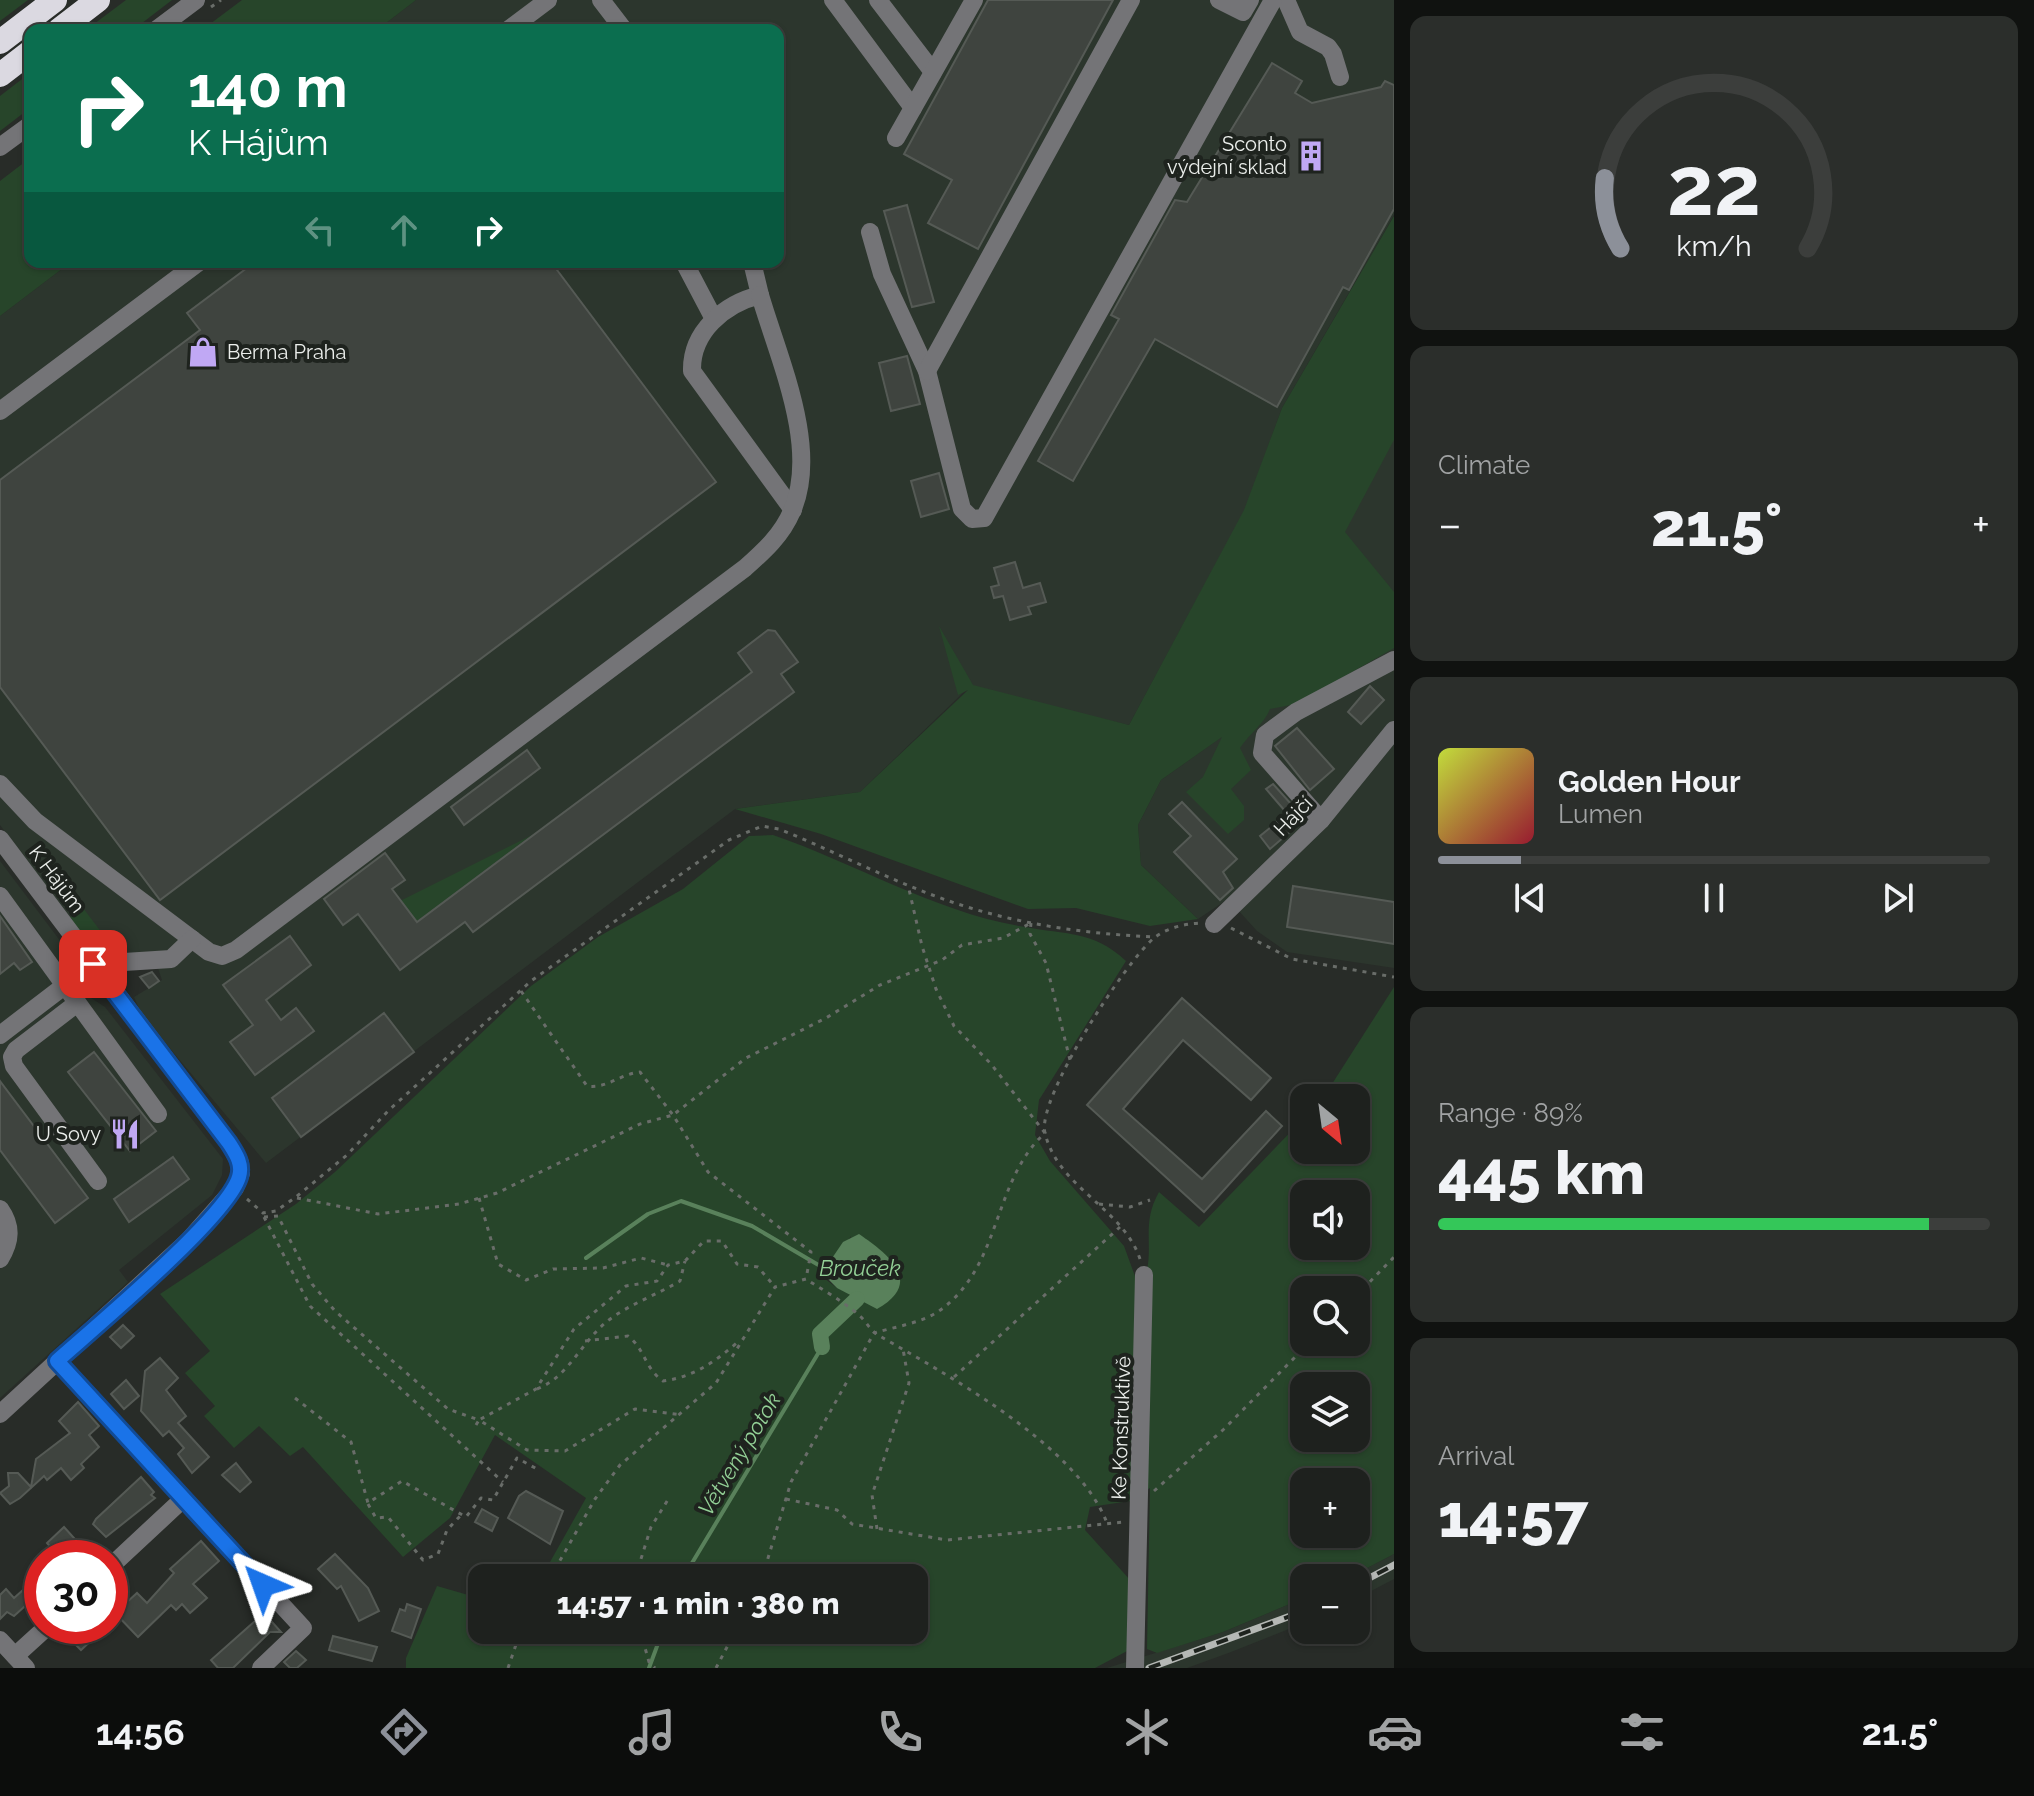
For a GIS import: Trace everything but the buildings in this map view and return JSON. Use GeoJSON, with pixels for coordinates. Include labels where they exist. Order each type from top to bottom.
{"type":"FeatureCollection","features":[{"type":"Feature","properties":{"kind":"highway"},"geometry":{"type":"LineString","coordinates":[[0,42],[55,0]]}},
{"type":"Feature","properties":{"kind":"highway"},"geometry":{"type":"LineString","coordinates":[[67,24],[98,0]]}},
{"type":"Feature","properties":{"kind":"highway"},"geometry":{"type":"LineString","coordinates":[[0,75],[24,57]]}},
{"type":"Feature","properties":{"kind":"street"},"geometry":{"type":"LineString","coordinates":[[164,24],[196,0]]}},
{"type":"Feature","properties":{"kind":"street"},"geometry":{"type":"LineString","coordinates":[[516,24],[548,0]]}},
{"type":"Feature","properties":{"kind":"street"},"geometry":{"type":"LineString","coordinates":[[601,0],[619,24]]}},
{"type":"Feature","properties":{"kind":"street"},"geometry":{"type":"LineString","coordinates":[[833,0],[913,108]]}},
{"type":"Feature","properties":{"kind":"street"},"geometry":{"type":"LineString","coordinates":[[878,0],[933,72]]}},
{"type":"Feature","properties":{"kind":"street"},"geometry":{"type":"LineString","coordinates":[[896,138],[974,0]]}},
{"type":"Feature","properties":{"kind":"street"},"geometry":{"type":"LineString","coordinates":[[927,371],[1131,0]]}},
{"type":"Feature","properties":{"kind":"street"},"geometry":{"type":"LineString","coordinates":[[1219,0],[1247,6],[1261,22]]}},
{"type":"Feature","properties":{"kind":"street"},"geometry":{"type":"LineString","coordinates":[[870,232],[887,287],[927,371],[962,509],[972,519],[984,518],[1273,0]]}},
{"type":"Feature","properties":{"kind":"street"},"geometry":{"type":"LineString","coordinates":[[1286,0],[1300,32],[1328,47],[1333,54],[1340,77]]}},
{"type":"Feature","properties":{"kind":"street"},"geometry":{"type":"LineString","coordinates":[[0,147],[24,129]]}},
{"type":"Feature","properties":{"kind":"street"},"geometry":{"type":"LineString","coordinates":[[0,411],[191,268]]}},
{"type":"Feature","properties":{"kind":"street"},"geometry":{"type":"LineString","coordinates":[[687,268],[714,319]]}},
{"type":"Feature","properties":{"kind":"street"},"geometry":{"type":"LineString","coordinates":[[0,784],[35,821],[192,939],[216,955],[236,950],[745,568],[782,531],[793,510],[802,468],[800,435],[753,268]]}},
{"type":"Feature","properties":{"kind":"street"},"geometry":{"type":"LineString","coordinates":[[760,295],[739,302],[714,319],[696,344],[692,371],[793,510]]}},
{"type":"Feature","properties":{"kind":"street"},"geometry":{"type":"LineString","coordinates":[[1321,820],[1262,753],[1265,735],[1296,712],[1394,660]]}},
{"type":"Feature","properties":{"kind":"street","name":"Hájčí"},"geometry":{"type":"LineString","coordinates":[[1214,924],[1321,820],[1394,730]]}},
{"type":"Feature","properties":{"kind":"street","name":"K Hájům"},"geometry":{"type":"LineString","coordinates":[[0,839],[235,1153],[241,1173],[235,1188]]}},
{"type":"Feature","properties":{"kind":"street"},"geometry":{"type":"LineString","coordinates":[[0,896],[158,1114]]}},
{"type":"Feature","properties":{"kind":"street"},"geometry":{"type":"LineString","coordinates":[[0,1035],[93,964],[171,959],[192,939]]}},
{"type":"Feature","properties":{"kind":"street"},"geometry":{"type":"LineString","coordinates":[[76,1004],[16,1050],[12,1057],[14,1066],[98,1181]]}},
{"type":"Feature","properties":{"kind":"street"},"geometry":{"type":"LineString","coordinates":[[0,1414],[189,1240],[235,1188]]}},
{"type":"Feature","properties":{"kind":"street"},"geometry":{"type":"LineString","coordinates":[[0,1209],[8,1219],[9,1240],[0,1259]]}},
{"type":"Feature","properties":{"kind":"street","name":"Ke Konstruktivě"},"geometry":{"type":"LineString","coordinates":[[1135,1668],[1144,1275]]}},
{"type":"Feature","properties":{"kind":"street"},"geometry":{"type":"LineString","coordinates":[[57,1361],[303,1628],[261,1668]]}},
{"type":"Feature","properties":{"kind":"street"},"geometry":{"type":"LineString","coordinates":[[128,1550],[183,1499]]}},
{"type":"Feature","properties":{"kind":"street"},"geometry":{"type":"LineString","coordinates":[[0,1640],[21,1662],[34,1644]]}},
{"type":"Feature","properties":{"kind":"path"},"geometry":{"type":"LineString","coordinates":[[263,1215],[276,1211],[296,1197],[347,1155],[388,1111],[521,991],[696,862],[748,830],[762,826],[779,829],[950,901],[1031,923],[1155,937]]}},
{"type":"Feature","properties":{"kind":"path"},"geometry":{"type":"LineString","coordinates":[[908,885],[928,966],[954,1026],[991,1064],[1045,1133],[1072,1179],[1121,1226],[1137,1253],[1144,1275]]}},
{"type":"Feature","properties":{"kind":"path"},"geometry":{"type":"LineString","coordinates":[[296,1197],[378,1214],[479,1198],[640,1124],[673,1115],[746,1058],[826,1018],[880,985],[928,966],[962,945],[1003,938],[1031,923]]}},
{"type":"Feature","properties":{"kind":"path"},"geometry":{"type":"LineString","coordinates":[[1031,923],[1030,934],[1046,963],[1070,1060]]}},
{"type":"Feature","properties":{"kind":"path"},"geometry":{"type":"LineString","coordinates":[[766,1564],[791,1482],[874,1333],[936,1313],[968,1287],[1025,1156],[1045,1133],[1048,1104],[1070,1060],[1131,965],[1155,937],[1179,926],[1214,924],[1241,932],[1292,959],[1394,977]]}},
{"type":"Feature","properties":{"kind":"path"},"geometry":{"type":"LineString","coordinates":[[521,991],[587,1086],[600,1088],[625,1073],[640,1072],[673,1115],[708,1172],[811,1252],[806,1279]]}},
{"type":"Feature","properties":{"kind":"path"},"geometry":{"type":"LineString","coordinates":[[235,1188],[263,1215],[310,1306],[503,1482]]}},
{"type":"Feature","properties":{"kind":"path"},"geometry":{"type":"LineString","coordinates":[[479,1198],[498,1264],[526,1280],[553,1269],[603,1268],[641,1258],[668,1265],[685,1261]]}},
{"type":"Feature","properties":{"kind":"path"},"geometry":{"type":"LineString","coordinates":[[1099,1204],[1130,1207],[1150,1200]]}},
{"type":"Feature","properties":{"kind":"path"},"geometry":{"type":"LineString","coordinates":[[263,1215],[278,1216],[312,1284],[335,1311],[448,1409],[527,1450],[565,1451],[635,1409],[683,1415]]}},
{"type":"Feature","properties":{"kind":"path"},"geometry":{"type":"LineString","coordinates":[[954,1377],[1121,1226]]}},
{"type":"Feature","properties":{"kind":"path"},"geometry":{"type":"LineString","coordinates":[[477,1423],[561,1377],[585,1341],[614,1316],[680,1281],[685,1261],[704,1241],[722,1241],[737,1264],[758,1267],[775,1287]]}},
{"type":"Feature","properties":{"kind":"path"},"geometry":{"type":"LineString","coordinates":[[1370,1282],[1394,1257]]}},
{"type":"Feature","properties":{"kind":"path"},"geometry":{"type":"LineString","coordinates":[[536,1389],[574,1329],[626,1286],[657,1281],[668,1265]]}},
{"type":"Feature","properties":{"kind":"path"},"geometry":{"type":"LineString","coordinates":[[558,1564],[595,1499],[620,1465],[643,1442],[683,1415],[716,1383],[775,1287],[806,1279],[863,1319],[874,1333],[954,1377],[1074,1472],[1107,1523]]}},
{"type":"Feature","properties":{"kind":"path"},"geometry":{"type":"LineString","coordinates":[[585,1341],[628,1336],[641,1345],[650,1373],[663,1381],[682,1379],[712,1364],[744,1337]]}},
{"type":"Feature","properties":{"kind":"path"},"geometry":{"type":"LineString","coordinates":[[877,1529],[872,1495],[909,1383],[903,1347]]}},
{"type":"Feature","properties":{"kind":"path"},"geometry":{"type":"LineString","coordinates":[[1158,1487],[1224,1429],[1296,1356]]}},
{"type":"Feature","properties":{"kind":"path"},"geometry":{"type":"LineString","coordinates":[[295,1398],[351,1442],[368,1503],[376,1518],[388,1517],[423,1560],[438,1554],[447,1530],[462,1514]]}},
{"type":"Feature","properties":{"kind":"path"},"geometry":{"type":"LineString","coordinates":[[368,1503],[402,1481],[466,1517],[481,1498],[493,1500],[517,1458],[537,1469]]}},
{"type":"Feature","properties":{"kind":"path"},"geometry":{"type":"LineString","coordinates":[[639,1564],[651,1527],[669,1498]]}},
{"type":"Feature","properties":{"kind":"path"},"geometry":{"type":"LineString","coordinates":[[786,1499],[837,1510],[852,1524],[947,1540],[1140,1521]]}},
{"type":"Feature","properties":{"kind":"path"},"geometry":{"type":"LineString","coordinates":[[508,1668],[516,1644]]}},
{"type":"Feature","properties":{"kind":"path"},"geometry":{"type":"LineString","coordinates":[[644,1644],[649,1662],[655,1668]]}},
{"type":"Feature","properties":{"kind":"path"},"geometry":{"type":"LineString","coordinates":[[716,1668],[729,1644]]}},
{"type":"Feature","properties":{"kind":"shaded area"},"geometry":{"type":"Polygon","coordinates":[[[0,0],[28,0],[0,21],[0,0]]]}},
{"type":"Feature","properties":{"kind":"shaded area"},"geometry":{"type":"Polygon","coordinates":[[[126,0],[172,0],[141,24],[94,24],[126,0]]]}},
{"type":"Feature","properties":{"kind":"shaded area"},"geometry":{"type":"Polygon","coordinates":[[[242,0],[416,0],[385,24],[210,24],[242,0]]]}},
{"type":"Feature","properties":{"kind":"shaded area"},"geometry":{"type":"Polygon","coordinates":[[[416,0],[1394,0],[1394,215],[1282,408],[1245,510],[1129,725],[968,688],[860,792],[735,809],[266,1163],[142,1015],[134,997],[162,980],[154,956],[103,963],[0,825],[0,316],[63,268],[784,268],[784,24],[385,24],[416,0]]]}},
{"type":"Feature","properties":{"kind":"shaded area"},"geometry":{"type":"Polygon","coordinates":[[[24,78],[24,113],[0,131],[0,96],[24,78]]]}},
{"type":"Feature","properties":{"kind":"shaded area"},"geometry":{"type":"Polygon","coordinates":[[[24,163],[24,268],[63,268],[0,316],[0,181],[24,163]]]}},
{"type":"Feature","properties":{"kind":"shaded area"},"geometry":{"type":"Polygon","coordinates":[[[1394,216],[1394,440],[1345,532],[1394,592],[1394,648],[1296,704],[1270,709],[1240,748],[1251,770],[1231,789],[1244,806],[1244,820],[1228,834],[1186,792],[1203,777],[1222,737],[1161,780],[1138,825],[1141,865],[1198,919],[1150,926],[1076,908],[1028,909],[821,834],[735,809],[860,792],[968,690],[958,695],[939,626],[973,685],[1129,725],[1244,510],[1282,408],[1394,216]]]}},
{"type":"Feature","properties":{"kind":"shaded area"},"geometry":{"type":"Polygon","coordinates":[[[1394,434],[1394,968],[1287,952],[1257,931],[1228,899],[1198,919],[1141,865],[1138,825],[1161,780],[1223,736],[1394,434]]]}},
{"type":"Feature","properties":{"kind":"shaded area"},"geometry":{"type":"Polygon","coordinates":[[[532,835],[416,922],[400,901],[532,835]]]}},
{"type":"Feature","properties":{"kind":"shaded area"},"geometry":{"type":"Polygon","coordinates":[[[773,835],[960,911],[1025,927],[1078,935],[1102,944],[1126,961],[1039,1100],[1035,1135],[1050,1161],[1124,1246],[1140,1290],[1148,1264],[1150,1218],[1159,1192],[1199,1227],[1290,1133],[1290,1164],[1370,1164],[1370,1084],[1332,1084],[1394,987],[1394,1554],[1370,1567],[1370,1564],[1290,1564],[1290,1604],[1223,1632],[1157,1653],[1147,1649],[1150,1488],[1130,1501],[1090,1507],[1085,1530],[1131,1581],[1129,1650],[1095,1668],[406,1668],[406,1658],[437,1586],[468,1595],[468,1644],[928,1644],[928,1564],[549,1564],[586,1498],[495,1435],[450,1518],[403,1557],[303,1447],[290,1456],[259,1426],[234,1448],[204,1416],[215,1406],[185,1373],[210,1351],[160,1294],[296,1204],[335,1172],[531,986],[598,937],[683,889],[749,836],[773,835]],[[851,1236],[824,1278],[837,1288],[851,1236]]]}},
{"type":"Feature","properties":{"kind":"shaded area"},"geometry":{"type":"Polygon","coordinates":[[[0,861],[61,942],[71,970],[91,998],[105,1007],[223,1159],[222,1175],[212,1195],[119,1270],[128,1282],[0,1398],[0,861]]]}},
{"type":"Feature","properties":{"kind":"shaded area"},"geometry":{"type":"Polygon","coordinates":[[[83,908],[118,954],[103,963],[69,918],[83,908]]]}},
{"type":"Feature","properties":{"kind":"shaded area"},"geometry":{"type":"Polygon","coordinates":[[[1394,1554],[1394,1579],[1370,1592],[1370,1567],[1394,1554]]]}},
{"type":"Feature","properties":{"kind":"shaded area"},"geometry":{"type":"Polygon","coordinates":[[[1290,1604],[1290,1629],[1187,1668],[1107,1668],[1223,1632],[1290,1604]]]}},
{"type":"Feature","properties":{"kind":"water","name":"Brouček"},"geometry":{"type":"Polygon","coordinates":[[[859,1234],[890,1259],[900,1279],[899,1289],[877,1309],[837,1288],[822,1273],[843,1242],[859,1234]]]}},
{"type":"Feature","properties":{"kind":"waterway","name":"Větvený potok"},"geometry":{"type":"LineString","coordinates":[[586,1258],[648,1214],[681,1201],[752,1226],[827,1270]]}},
{"type":"Feature","properties":{"kind":"waterway","name":"Větvený potok"},"geometry":{"type":"LineString","coordinates":[[822,1347],[820,1334],[857,1299]]}},
{"type":"Feature","properties":{"kind":"waterway","name":"Větvený potok"},"geometry":{"type":"LineString","coordinates":[[691,1564],[822,1347]]}},
{"type":"Feature","properties":{"kind":"waterway","name":"Větvený potok"},"geometry":{"type":"LineString","coordinates":[[649,1668],[658,1644]]}},
{"type":"Feature","properties":{"kind":"railway"},"geometry":{"type":"LineString","coordinates":[[1370,1578],[1394,1565]]}},
{"type":"Feature","properties":{"kind":"railway"},"geometry":{"type":"LineString","coordinates":[[1149,1668],[1290,1616]]}},
{"type":"Feature","properties":{"kind":"place","name":"Sconto výdejní sklad"},"geometry":{"type":"Point","coordinates":[1311,156]}},
{"type":"Feature","properties":{"kind":"place","name":"Berma Praha"},"geometry":{"type":"Point","coordinates":[203,352]}},
{"type":"Feature","properties":{"kind":"place","name":"U Sovy"},"geometry":{"type":"Point","coordinates":[125,1134]}},
{"type":"Feature","properties":{"kind":"route"},"geometry":{"type":"LineString","coordinates":[[93,964],[229,1143],[240,1163],[241,1173],[235,1188],[189,1240],[57,1361],[263,1585]]}}]}
